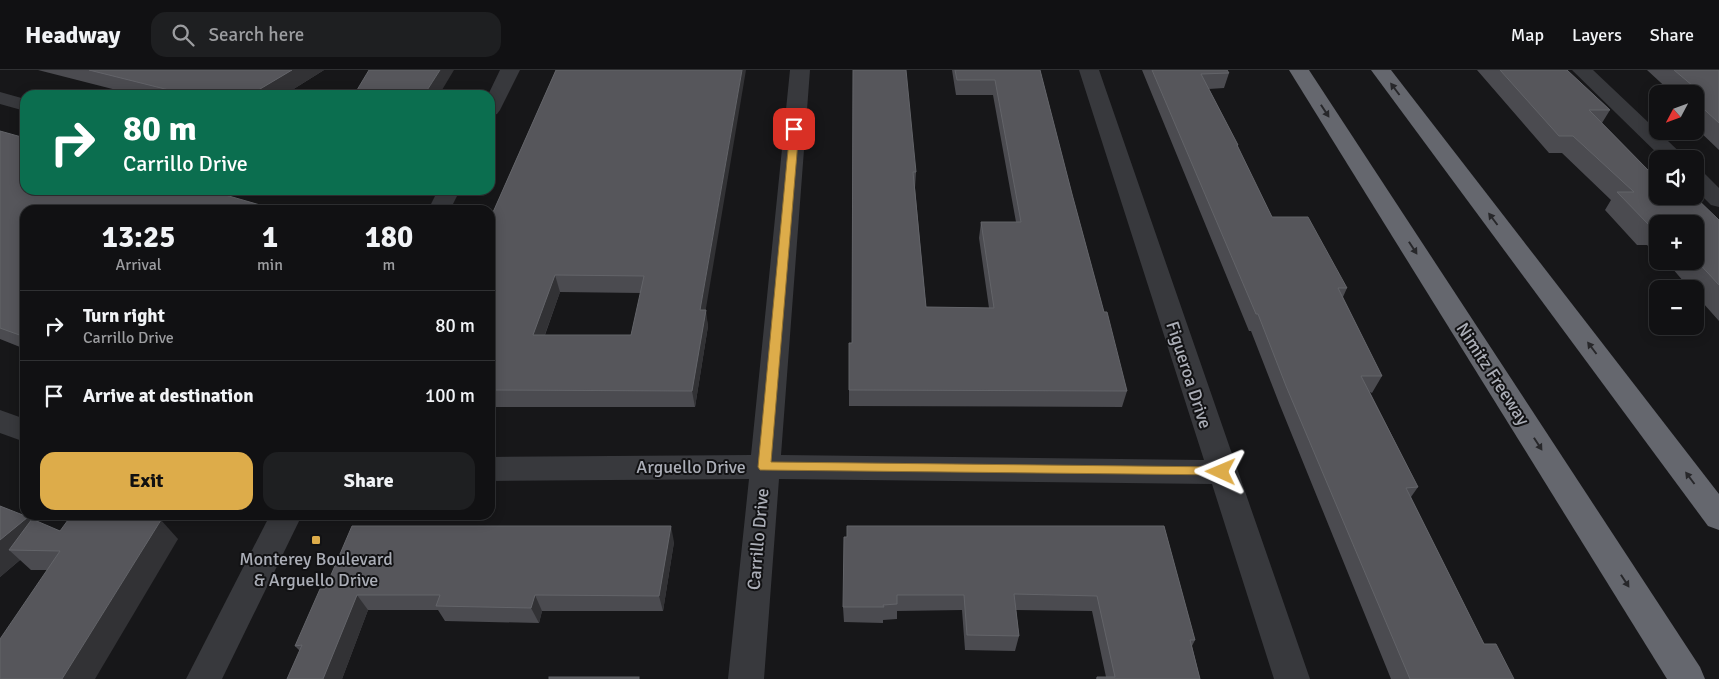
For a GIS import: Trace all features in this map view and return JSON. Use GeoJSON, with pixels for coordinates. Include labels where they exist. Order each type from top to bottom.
{"type":"FeatureCollection","features":[{"type":"Feature","properties":{"kind":"highway","name":"Nimitz Freeway"},"geometry":{"type":"LineString","coordinates":[[1299,70],[1687,679]]}},
{"type":"Feature","properties":{"kind":"highway"},"geometry":{"type":"LineString","coordinates":[[1381,70],[1719,517]]}},
{"type":"Feature","properties":{"kind":"street"},"geometry":{"type":"LineString","coordinates":[[495,100],[510,70]]}},
{"type":"Feature","properties":{"kind":"street","name":"Carrillo Drive"},"geometry":{"type":"LineString","coordinates":[[746,679],[800,70]]}},
{"type":"Feature","properties":{"kind":"street","name":"Figueroa Drive"},"geometry":{"type":"LineString","coordinates":[[1089,70],[1221,472],[1292,679]]}},
{"type":"Feature","properties":{"kind":"street"},"geometry":{"type":"LineString","coordinates":[[1582,70],[1666,150]]}},
{"type":"Feature","properties":{"kind":"street"},"geometry":{"type":"LineString","coordinates":[[0,98],[20,104]]}},
{"type":"Feature","properties":{"kind":"street"},"geometry":{"type":"LineString","coordinates":[[1704,186],[1719,200]]}},
{"type":"Feature","properties":{"kind":"street"},"geometry":{"type":"LineString","coordinates":[[0,421],[20,429]]}},
{"type":"Feature","properties":{"kind":"street","name":"Arguello Drive"},"geometry":{"type":"LineString","coordinates":[[495,469],[764,467],[1221,472]]}},
{"type":"Feature","properties":{"kind":"street"},"geometry":{"type":"LineString","coordinates":[[204,679],[284,520]]}},
{"type":"Feature","properties":{"kind":"building"},"geometry":{"type":"Polygon","coordinates":[[[89,70],[292,70],[258,90],[169,90],[89,70]]]}},
{"type":"Feature","properties":{"kind":"building"},"geometry":{"type":"Polygon","coordinates":[[[369,70],[440,70],[427,90],[357,90],[369,70]]]}},
{"type":"Feature","properties":{"kind":"building"},"geometry":{"type":"Polygon","coordinates":[[[556,70],[742,70],[700,310],[706,310],[692,391],[495,390],[495,208],[556,70]],[[555,275],[533,335],[631,335],[644,276],[555,275]]]}},
{"type":"Feature","properties":{"kind":"building"},"geometry":{"type":"Polygon","coordinates":[[[853,70],[906,70],[916,172],[913,172],[926,307],[994,308],[981,222],[1021,222],[995,80],[957,80],[955,70],[1040,70],[1072,194],[1104,312],[1107,312],[1127,391],[849,390],[849,343],[852,343],[853,70]]]}},
{"type":"Feature","properties":{"kind":"building"},"geometry":{"type":"Polygon","coordinates":[[[1152,70],[1227,70],[1229,73],[1201,74],[1238,145],[1272,217],[1308,217],[1347,288],[1338,288],[1382,376],[1361,376],[1418,487],[1406,488],[1484,644],[1496,644],[1514,679],[1410,679],[1286,386],[1258,314],[1256,314],[1152,70]]]}},
{"type":"Feature","properties":{"kind":"building"},"geometry":{"type":"Polygon","coordinates":[[[1500,70],[1567,70],[1610,110],[1589,110],[1649,171],[1649,205],[1703,205],[1719,220],[1719,285],[1704,269],[1704,215],[1649,215],[1649,225],[1617,192],[1634,192],[1573,136],[1559,136],[1500,70]]]}},
{"type":"Feature","properties":{"kind":"building"},"geometry":{"type":"Polygon","coordinates":[[[1674,70],[1719,70],[1719,123],[1704,109],[1704,85],[1692,85],[1674,70]]]}},
{"type":"Feature","properties":{"kind":"building"},"geometry":{"type":"Polygon","coordinates":[[[0,131],[20,137],[20,195],[225,195],[260,205],[20,205],[20,335],[0,328],[0,131]]]}},
{"type":"Feature","properties":{"kind":"building"},"geometry":{"type":"Polygon","coordinates":[[[0,506],[20,514],[20,520],[24,520],[0,540],[0,506]]]}},
{"type":"Feature","properties":{"kind":"building"},"geometry":{"type":"Polygon","coordinates":[[[31,520],[60,531],[68,520],[161,520],[62,679],[0,679],[0,639],[60,551],[9,550],[31,520]]]}},
{"type":"Feature","properties":{"kind":"building"},"geometry":{"type":"Polygon","coordinates":[[[352,526],[671,526],[659,596],[535,595],[531,608],[436,606],[440,595],[357,595],[323,679],[287,679],[302,645],[295,646],[320,589],[325,589],[352,526]]]}},
{"type":"Feature","properties":{"kind":"building"},"geometry":{"type":"Polygon","coordinates":[[[847,526],[1164,526],[1195,640],[1190,640],[1200,679],[1097,679],[1097,677],[1115,677],[1097,596],[1014,594],[1019,636],[967,635],[964,595],[897,595],[897,604],[883,605],[884,607],[843,607],[844,537],[847,537],[847,526]]]}},
{"type":"Feature","properties":{"kind":"building"},"geometry":{"type":"Polygon","coordinates":[[[549,677],[639,677],[639,679],[549,679],[549,677]]]}},
{"type":"Feature","properties":{"kind":"place","name":"Monterey Boulevard & Arguello Drive"},"geometry":{"type":"Point","coordinates":[316,540]}},
{"type":"Feature","properties":{"kind":"route"},"geometry":{"type":"LineString","coordinates":[[794,129],[764,467],[1221,472]]}}]}
